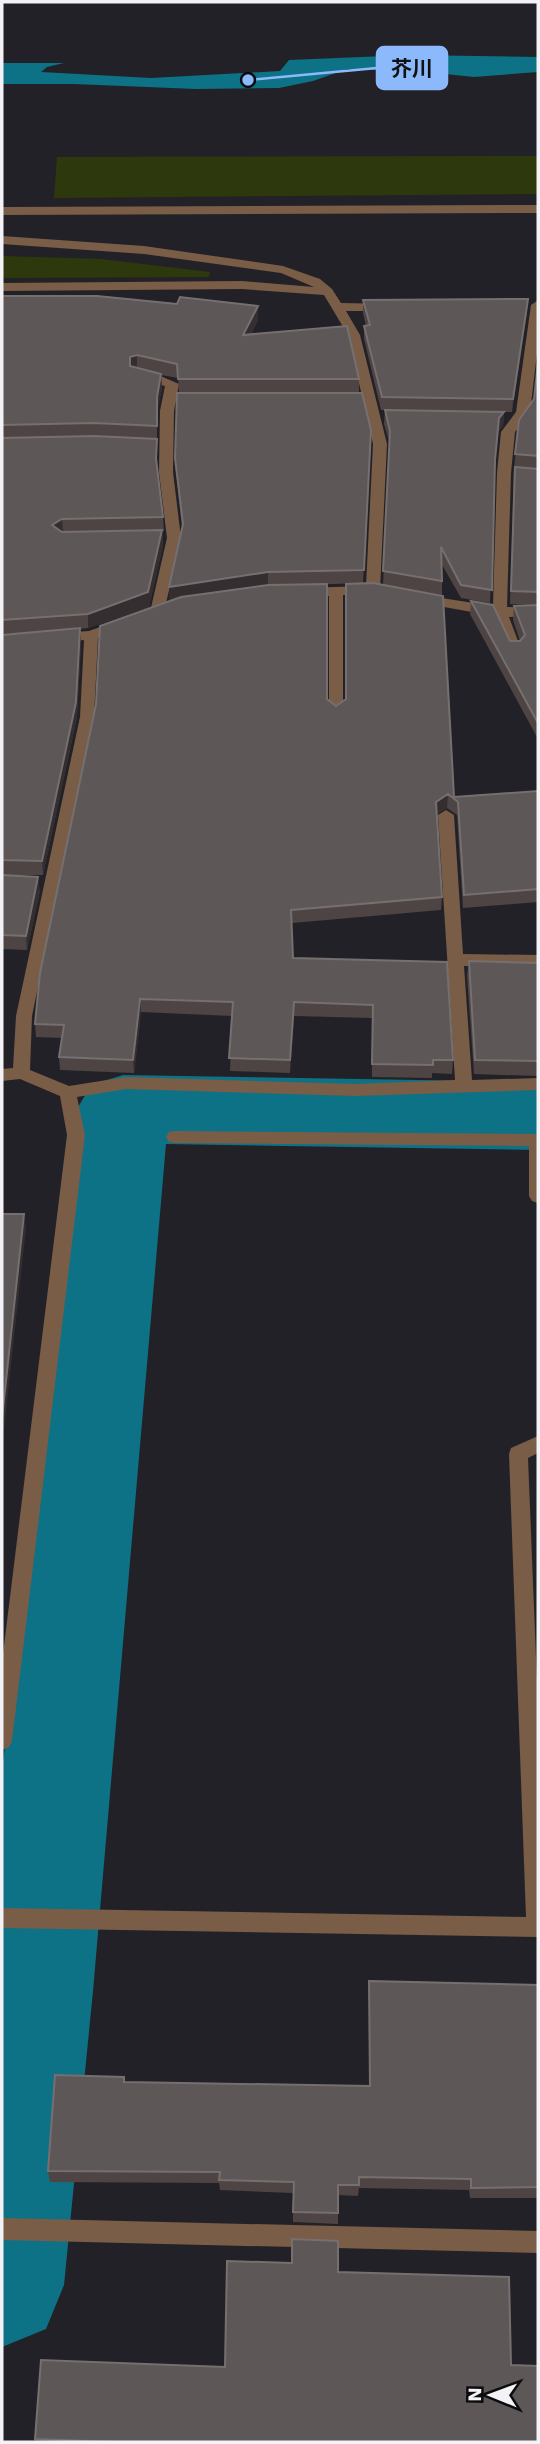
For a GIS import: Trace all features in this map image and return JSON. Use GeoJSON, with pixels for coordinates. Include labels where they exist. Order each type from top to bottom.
{"type":"FeatureCollection","features":[{"type":"Feature","properties":{"kind":"street"},"geometry":{"type":"LineString","coordinates":[[2,211],[538,209]]}},
{"type":"Feature","properties":{"kind":"street"},"geometry":{"type":"LineString","coordinates":[[2,240],[144,250],[283,270],[316,282],[328,292],[354,335],[364,400],[381,417],[379,591],[282,592]]}},
{"type":"Feature","properties":{"kind":"street"},"geometry":{"type":"LineString","coordinates":[[2,287],[242,285],[328,292]]}},
{"type":"Feature","properties":{"kind":"street"},"geometry":{"type":"LineString","coordinates":[[514,649],[500,612],[510,474],[508,432],[511,419],[523,412],[533,305]]}},
{"type":"Feature","properties":{"kind":"street"},"geometry":{"type":"LineString","coordinates":[[338,307],[405,306]]}},
{"type":"Feature","properties":{"kind":"street"},"geometry":{"type":"LineString","coordinates":[[138,376],[172,384],[175,400],[158,447],[166,472],[167,538],[144,617]]}},
{"type":"Feature","properties":{"kind":"street"},"geometry":{"type":"LineString","coordinates":[[336,591],[336,712]]}},
{"type":"Feature","properties":{"kind":"street"},"geometry":{"type":"LineString","coordinates":[[411,597],[500,612],[538,612]]}},
{"type":"Feature","properties":{"kind":"street"},"geometry":{"type":"LineString","coordinates":[[40,639],[91,635],[179,604]]}},
{"type":"Feature","properties":{"kind":"street"},"geometry":{"type":"LineString","coordinates":[[21,1073],[24,1016],[45,884],[87,717],[91,635]]}},
{"type":"Feature","properties":{"kind":"street"},"geometry":{"type":"LineString","coordinates":[[446,815],[464,1086]]}},
{"type":"Feature","properties":{"kind":"street"},"geometry":{"type":"LineString","coordinates":[[456,960],[538,961]]}},
{"type":"Feature","properties":{"kind":"street"},"geometry":{"type":"LineString","coordinates":[[2,1075],[21,1073],[68,1092],[126,1083],[356,1090],[538,1084]]}},
{"type":"Feature","properties":{"kind":"street"},"geometry":{"type":"LineString","coordinates":[[2,1741],[76,1135],[68,1092]]}},
{"type":"Feature","properties":{"kind":"street"},"geometry":{"type":"LineString","coordinates":[[175,1137],[538,1140],[538,1196]]}},
{"type":"Feature","properties":{"kind":"street"},"geometry":{"type":"LineString","coordinates":[[2,1917],[538,1927],[518,1454],[538,1444]]}},
{"type":"Feature","properties":{"kind":"street"},"geometry":{"type":"LineString","coordinates":[[2,2229],[538,2242]]}},
{"type":"Feature","properties":{"kind":"green space"},"geometry":{"type":"Polygon","coordinates":[[[538,156],[538,194],[54,198],[57,157],[538,156]]]}},
{"type":"Feature","properties":{"kind":"green space"},"geometry":{"type":"Polygon","coordinates":[[[2,256],[101,259],[210,272],[209,277],[2,278],[2,256]]]}},
{"type":"Feature","properties":{"kind":"water"},"geometry":{"type":"Polygon","coordinates":[[[410,55],[538,57],[538,72],[474,77],[347,69],[313,81],[279,88],[196,89],[2,84],[2,63],[64,63],[47,67],[41,72],[151,78],[280,71],[289,60],[410,55]]]}},
{"type":"Feature","properties":{"kind":"building"},"geometry":{"type":"Polygon","coordinates":[[[2,296],[97,296],[177,304],[180,297],[258,306],[243,335],[347,326],[359,379],[178,379],[177,364],[137,355],[130,357],[130,366],[161,374],[157,397],[157,426],[94,423],[2,425],[2,296]]]}},
{"type":"Feature","properties":{"kind":"building"},"geometry":{"type":"Polygon","coordinates":[[[528,299],[513,399],[382,397],[364,326],[370,325],[363,300],[528,299]]]}},
{"type":"Feature","properties":{"kind":"building"},"geometry":{"type":"Polygon","coordinates":[[[538,362],[538,456],[515,454],[519,420],[534,399],[538,362]]]}},
{"type":"Feature","properties":{"kind":"building"},"geometry":{"type":"Polygon","coordinates":[[[177,393],[362,393],[371,430],[364,570],[268,572],[169,587],[183,524],[175,458],[177,393]]]}},
{"type":"Feature","properties":{"kind":"building"},"geometry":{"type":"Polygon","coordinates":[[[385,410],[504,412],[499,418],[495,460],[492,590],[461,585],[441,547],[442,581],[383,571],[390,431],[385,410]]]}},
{"type":"Feature","properties":{"kind":"building"},"geometry":{"type":"Polygon","coordinates":[[[94,436],[157,439],[156,458],[163,517],[62,519],[52,525],[62,532],[162,530],[148,592],[88,614],[2,620],[2,438],[94,436]]]}},
{"type":"Feature","properties":{"kind":"building"},"geometry":{"type":"Polygon","coordinates":[[[515,467],[538,469],[538,592],[511,591],[515,467]]]}},
{"type":"Feature","properties":{"kind":"building"},"geometry":{"type":"Polygon","coordinates":[[[373,583],[443,596],[454,797],[538,791],[538,889],[464,895],[458,802],[448,794],[436,802],[442,897],[291,910],[293,958],[447,962],[453,1060],[433,1060],[433,1065],[372,1064],[373,1005],[294,1002],[290,1060],[229,1058],[233,1002],[140,999],[133,1060],[59,1057],[64,1025],[35,1024],[40,973],[96,704],[100,626],[181,597],[268,585],[327,584],[327,699],[336,706],[346,699],[346,584],[373,583]]]}},
{"type":"Feature","properties":{"kind":"building"},"geometry":{"type":"Polygon","coordinates":[[[471,601],[493,605],[510,641],[520,641],[525,635],[514,606],[538,605],[538,723],[471,601]]]}},
{"type":"Feature","properties":{"kind":"building"},"geometry":{"type":"Polygon","coordinates":[[[80,628],[76,702],[42,861],[2,860],[2,635],[80,628]]]}},
{"type":"Feature","properties":{"kind":"building"},"geometry":{"type":"Polygon","coordinates":[[[2,875],[38,877],[26,936],[2,935],[2,875]]]}},
{"type":"Feature","properties":{"kind":"building"},"geometry":{"type":"Polygon","coordinates":[[[469,961],[538,963],[538,1061],[475,1060],[469,961]]]}},
{"type":"Feature","properties":{"kind":"building"},"geometry":{"type":"Polygon","coordinates":[[[2,1214],[24,1214],[2,1418],[2,1214]]]}},
{"type":"Feature","properties":{"kind":"building"},"geometry":{"type":"Polygon","coordinates":[[[369,1981],[538,1985],[538,2187],[471,2188],[471,2179],[359,2177],[359,2185],[338,2185],[338,2213],[293,2212],[294,2182],[219,2180],[220,2172],[48,2171],[55,2075],[124,2077],[124,2082],[370,2086],[369,1981]]]}},
{"type":"Feature","properties":{"kind":"building"},"geometry":{"type":"Polygon","coordinates":[[[292,2239],[338,2241],[338,2272],[509,2277],[511,2365],[538,2366],[538,2442],[116,2442],[35,2439],[41,2360],[225,2367],[227,2261],[292,2263],[292,2239]]]}},
{"type":"Feature","properties":{"kind":"waterway"},"geometry":{"type":"LineString","coordinates":[[2,2285],[35,1991],[123,1109],[538,1116]]}},
{"type":"Feature","properties":{"kind":"place","name":"芥川"},"geometry":{"type":"Point","coordinates":[248,80]}}]}
